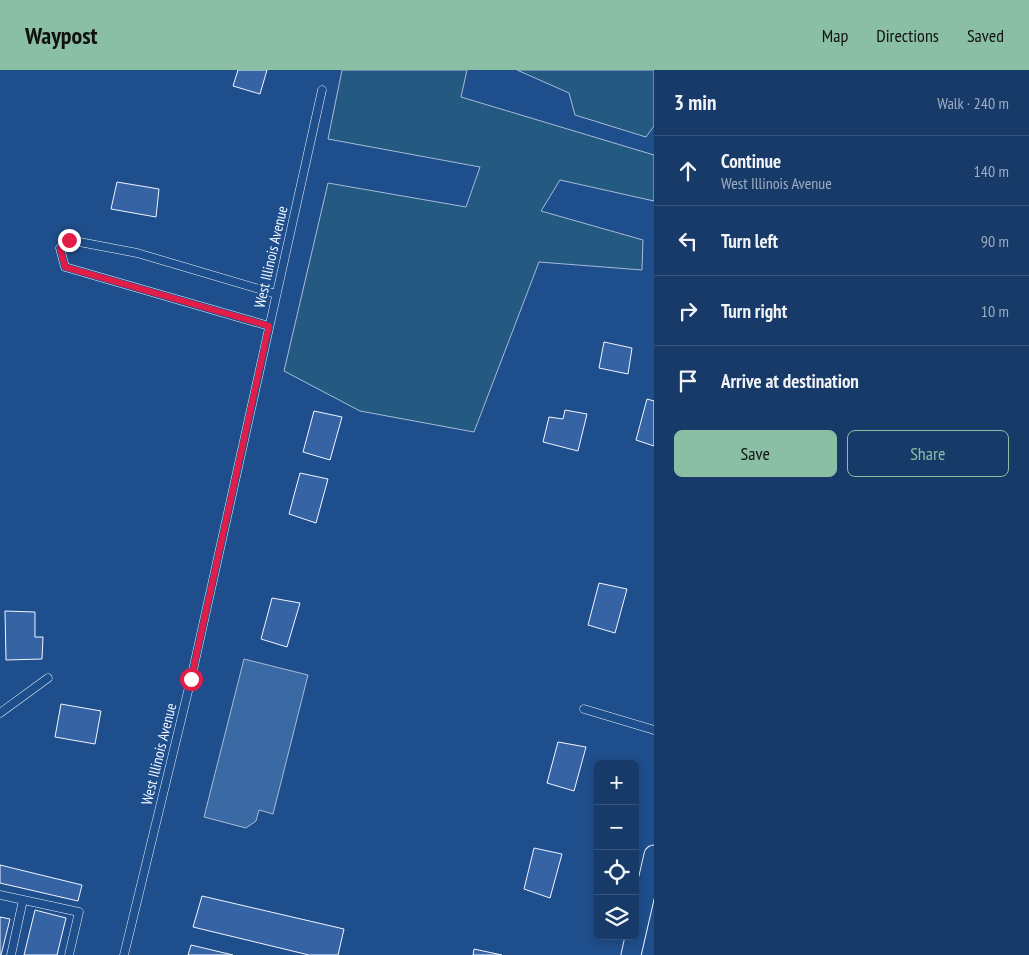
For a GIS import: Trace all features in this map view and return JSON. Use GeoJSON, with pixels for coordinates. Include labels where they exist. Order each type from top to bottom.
{"type":"FeatureCollection","features":[{"type":"Feature","properties":{"kind":"street"},"geometry":{"type":"LineString","coordinates":[[631,955],[654,855]]}},
{"type":"Feature","properties":{"kind":"lane","name":"West Illinois Avenue"},"geometry":{"type":"LineString","coordinates":[[124,955],[191,679],[322,90]]}},
{"type":"Feature","properties":{"kind":"lane"},"geometry":{"type":"LineString","coordinates":[[269,326],[65,267],[60,248],[69,240],[137,253],[276,294]]}},
{"type":"Feature","properties":{"kind":"lane"},"geometry":{"type":"LineString","coordinates":[[0,714],[48,678]]}},
{"type":"Feature","properties":{"kind":"lane"},"geometry":{"type":"LineString","coordinates":[[584,709],[654,730]]}},
{"type":"Feature","properties":{"kind":"lane"},"geometry":{"type":"LineString","coordinates":[[0,895],[79,912],[69,955]]}},
{"type":"Feature","properties":{"kind":"lane"},"geometry":{"type":"LineString","coordinates":[[11,955],[23,900]]}},
{"type":"Feature","properties":{"kind":"shaded area"},"geometry":{"type":"Polygon","coordinates":[[[342,70],[467,70],[461,97],[654,155],[654,201],[560,180],[541,211],[643,240],[642,270],[539,262],[474,432],[360,411],[284,371],[328,183],[466,207],[480,167],[328,139],[342,70]]]}},
{"type":"Feature","properties":{"kind":"shaded area"},"geometry":{"type":"Polygon","coordinates":[[[517,70],[654,70],[654,126],[646,137],[575,115],[569,93],[517,70]]]}},
{"type":"Feature","properties":{"kind":"shaded area"},"geometry":{"type":"Polygon","coordinates":[[[244,659],[308,675],[273,814],[259,810],[256,821],[246,828],[204,817],[244,659]]]}},
{"type":"Feature","properties":{"kind":"building"},"geometry":{"type":"Polygon","coordinates":[[[238,70],[267,70],[260,94],[233,86],[238,70]]]}},
{"type":"Feature","properties":{"kind":"building"},"geometry":{"type":"Polygon","coordinates":[[[117,182],[159,189],[156,217],[111,209],[117,182]]]}},
{"type":"Feature","properties":{"kind":"building"},"geometry":{"type":"Polygon","coordinates":[[[604,342],[632,348],[628,374],[599,368],[604,342]]]}},
{"type":"Feature","properties":{"kind":"building"},"geometry":{"type":"Polygon","coordinates":[[[647,399],[654,401],[654,446],[636,440],[647,399]]]}},
{"type":"Feature","properties":{"kind":"building"},"geometry":{"type":"Polygon","coordinates":[[[565,410],[587,414],[578,451],[543,442],[549,417],[563,419],[565,410]]]}},
{"type":"Feature","properties":{"kind":"building"},"geometry":{"type":"Polygon","coordinates":[[[314,411],[342,417],[330,460],[303,452],[314,411]]]}},
{"type":"Feature","properties":{"kind":"building"},"geometry":{"type":"Polygon","coordinates":[[[300,473],[328,479],[316,523],[289,514],[300,473]]]}},
{"type":"Feature","properties":{"kind":"building"},"geometry":{"type":"Polygon","coordinates":[[[599,583],[627,589],[615,633],[588,625],[599,583]]]}},
{"type":"Feature","properties":{"kind":"building"},"geometry":{"type":"Polygon","coordinates":[[[272,598],[300,603],[287,647],[261,639],[272,598]]]}},
{"type":"Feature","properties":{"kind":"building"},"geometry":{"type":"Polygon","coordinates":[[[5,611],[35,612],[35,637],[43,637],[42,659],[6,660],[5,611]]]}},
{"type":"Feature","properties":{"kind":"building"},"geometry":{"type":"Polygon","coordinates":[[[61,704],[101,711],[95,744],[55,737],[61,704]]]}},
{"type":"Feature","properties":{"kind":"building"},"geometry":{"type":"Polygon","coordinates":[[[558,742],[586,747],[574,791],[547,783],[558,742]]]}},
{"type":"Feature","properties":{"kind":"building"},"geometry":{"type":"Polygon","coordinates":[[[534,848],[562,854],[550,898],[524,889],[534,848]]]}},
{"type":"Feature","properties":{"kind":"building"},"geometry":{"type":"Polygon","coordinates":[[[0,865],[82,885],[78,901],[0,883],[0,865]]]}},
{"type":"Feature","properties":{"kind":"building"},"geometry":{"type":"Polygon","coordinates":[[[202,896],[344,929],[338,955],[309,955],[193,927],[202,896]]]}},
{"type":"Feature","properties":{"kind":"building"},"geometry":{"type":"Polygon","coordinates":[[[35,910],[66,918],[57,955],[24,955],[35,910]]]}},
{"type":"Feature","properties":{"kind":"building"},"geometry":{"type":"Polygon","coordinates":[[[0,917],[10,919],[1,955],[0,955],[0,917]]]}},
{"type":"Feature","properties":{"kind":"building"},"geometry":{"type":"Polygon","coordinates":[[[191,945],[233,955],[188,955],[191,945]]]}},
{"type":"Feature","properties":{"kind":"building"},"geometry":{"type":"Polygon","coordinates":[[[474,949],[502,955],[473,955],[474,949]]]}},
{"type":"Feature","properties":{"kind":"route"},"geometry":{"type":"LineString","coordinates":[[69,240],[60,248],[65,267],[269,326],[191,679]]}}]}
